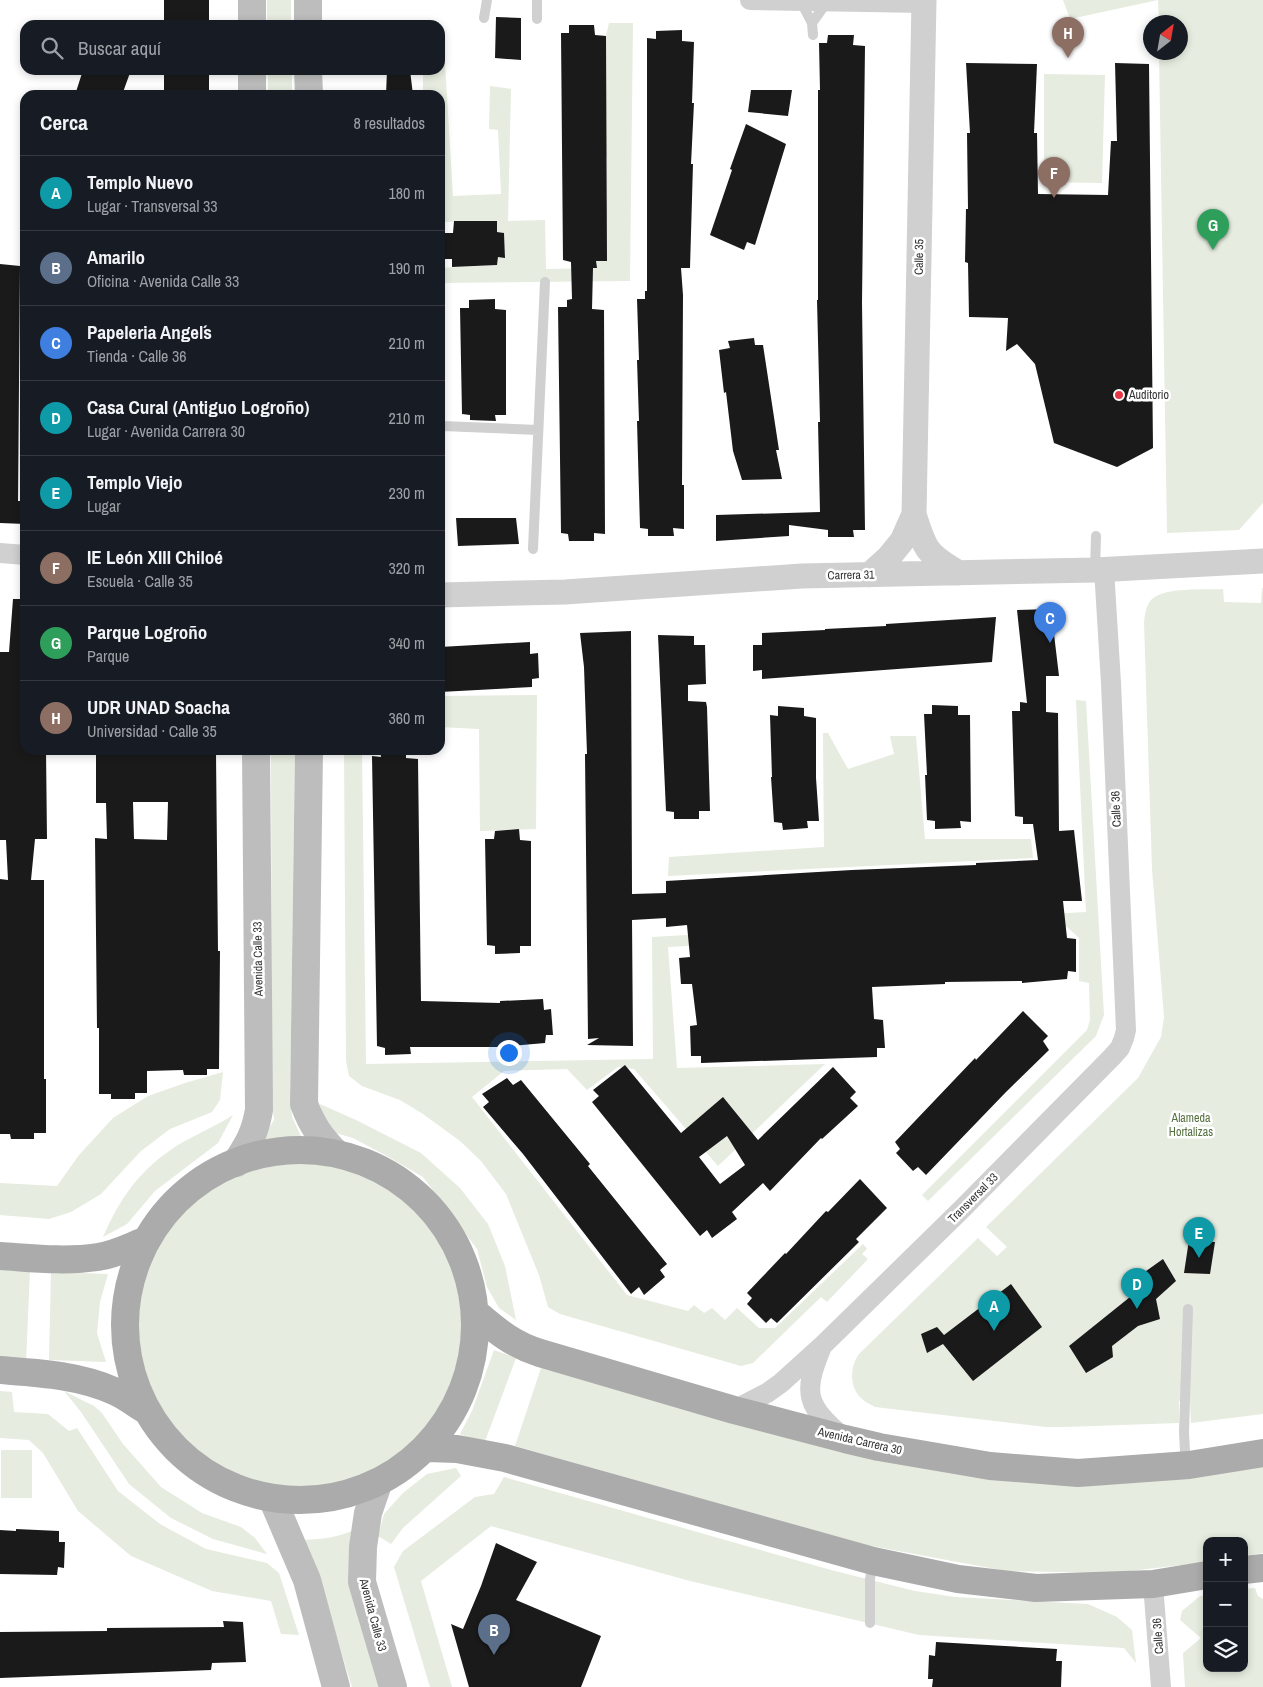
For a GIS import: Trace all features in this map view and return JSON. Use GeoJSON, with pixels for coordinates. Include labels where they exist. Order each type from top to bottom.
{"type":"FeatureCollection","features":[{"type":"Feature","properties":{"kind":"main road"},"geometry":{"type":"LineString","coordinates":[[252,0],[252,20]]}},
{"type":"Feature","properties":{"kind":"main road"},"geometry":{"type":"LineString","coordinates":[[308,0],[308,20]]}},
{"type":"Feature","properties":{"kind":"main road"},"geometry":{"type":"LineString","coordinates":[[252,75],[252,90]]}},
{"type":"Feature","properties":{"kind":"main road"},"geometry":{"type":"LineString","coordinates":[[308,75],[309,90]]}},
{"type":"Feature","properties":{"kind":"main road","name":"Avenida Calle 33"},"geometry":{"type":"LineString","coordinates":[[236,1163],[256,1130],[259,1110],[256,755]]}},
{"type":"Feature","properties":{"kind":"main road"},"geometry":{"type":"LineString","coordinates":[[309,755],[304,1104],[320,1138],[336,1153]]}},
{"type":"Feature","properties":{"kind":"main road"},"geometry":{"type":"LineString","coordinates":[[312,1150],[336,1153],[387,1172],[422,1198],[450,1232],[469,1271],[477,1314],[474,1354],[467,1387],[450,1420],[427,1448],[404,1469],[378,1484],[326,1499],[272,1498],[229,1485],[191,1462],[144,1409],[132,1387],[127,1352],[125,1313],[129,1280],[142,1242],[166,1212],[188,1190],[213,1174],[236,1163],[278,1151],[312,1150]]}},
{"type":"Feature","properties":{"kind":"main road"},"geometry":{"type":"LineString","coordinates":[[0,1256],[68,1260],[99,1257],[116,1253],[142,1242]]}},
{"type":"Feature","properties":{"kind":"main road","name":"Avenida Carrera 30"},"geometry":{"type":"LineString","coordinates":[[477,1314],[517,1344],[533,1351],[734,1410],[879,1447],[990,1466],[1078,1473],[1189,1465],[1263,1453]]}},
{"type":"Feature","properties":{"kind":"main road"},"geometry":{"type":"LineString","coordinates":[[0,1370],[59,1376],[97,1384],[115,1391],[144,1409]]}},
{"type":"Feature","properties":{"kind":"main road"},"geometry":{"type":"LineString","coordinates":[[427,1448],[457,1449],[505,1458],[873,1561],[958,1579],[1036,1588],[1153,1584],[1203,1576]]}},
{"type":"Feature","properties":{"kind":"main road","name":"Avenida Calle 33"},"geometry":{"type":"LineString","coordinates":[[378,1484],[368,1513],[363,1547],[362,1582],[393,1687]]}},
{"type":"Feature","properties":{"kind":"main road"},"geometry":{"type":"LineString","coordinates":[[272,1498],[307,1580],[336,1687]]}},
{"type":"Feature","properties":{"kind":"main road"},"geometry":{"type":"LineString","coordinates":[[1248,1570],[1263,1568]]}},
{"type":"Feature","properties":{"kind":"street"},"geometry":{"type":"LineString","coordinates":[[750,0],[924,2]]}},
{"type":"Feature","properties":{"kind":"street","name":"Calle 35"},"geometry":{"type":"LineString","coordinates":[[924,2],[914,514],[923,544],[937,560],[959,573]]}},
{"type":"Feature","properties":{"kind":"street","name":"Calle 35"},"geometry":{"type":"LineString","coordinates":[[870,575],[902,541],[914,514]]}},
{"type":"Feature","properties":{"kind":"street"},"geometry":{"type":"LineString","coordinates":[[0,553],[20,555]]}},
{"type":"Feature","properties":{"kind":"street","name":"Carrera 31"},"geometry":{"type":"LineString","coordinates":[[445,595],[557,592],[802,576],[1099,569],[1263,561]]}},
{"type":"Feature","properties":{"kind":"street","name":"Calle 36"},"geometry":{"type":"LineString","coordinates":[[1099,569],[1111,683],[1126,1030],[1120,1048]]}},
{"type":"Feature","properties":{"kind":"street","name":"Transversal 33"},"geometry":{"type":"LineString","coordinates":[[734,1410],[767,1393],[781,1383],[823,1345],[976,1195],[1120,1048]]}},
{"type":"Feature","properties":{"kind":"street","name":"Transversal 33"},"geometry":{"type":"LineString","coordinates":[[823,1345],[812,1371],[810,1393],[819,1413],[845,1439]]}},
{"type":"Feature","properties":{"kind":"street","name":"Calle 36"},"geometry":{"type":"LineString","coordinates":[[1153,1584],[1161,1687]]}},
{"type":"Feature","properties":{"kind":"lane"},"geometry":{"type":"LineString","coordinates":[[484,18],[487,0]]}},
{"type":"Feature","properties":{"kind":"lane"},"geometry":{"type":"LineString","coordinates":[[537,0],[537,19]]}},
{"type":"Feature","properties":{"kind":"lane"},"geometry":{"type":"LineString","coordinates":[[801,2],[812,23],[813,35]]}},
{"type":"Feature","properties":{"kind":"lane"},"geometry":{"type":"LineString","coordinates":[[812,23],[827,2]]}},
{"type":"Feature","properties":{"kind":"lane"},"geometry":{"type":"LineString","coordinates":[[533,549],[545,282]]}},
{"type":"Feature","properties":{"kind":"lane"},"geometry":{"type":"LineString","coordinates":[[445,426],[538,430]]}},
{"type":"Feature","properties":{"kind":"lane"},"geometry":{"type":"LineString","coordinates":[[1096,536],[1099,569]]}},
{"type":"Feature","properties":{"kind":"lane"},"geometry":{"type":"LineString","coordinates":[[1188,1309],[1184,1432],[1185,1452],[1189,1465]]}},
{"type":"Feature","properties":{"kind":"lane"},"geometry":{"type":"LineString","coordinates":[[870,1623],[870,1579],[873,1561]]}},
{"type":"Feature","properties":{"kind":"green space"},"geometry":{"type":"Polygon","coordinates":[[[267,0],[291,0],[291,20],[267,20],[267,0]]]}},
{"type":"Feature","properties":{"kind":"green space"},"geometry":{"type":"Polygon","coordinates":[[[1063,0],[1158,0],[1070,19],[1063,0]]]}},
{"type":"Feature","properties":{"kind":"green space"},"geometry":{"type":"Polygon","coordinates":[[[1158,0],[1263,0],[1263,503],[1239,530],[1167,533],[1159,60],[1188,60],[1188,15],[1159,15],[1158,0]]]}},
{"type":"Feature","properties":{"kind":"green space"},"geometry":{"type":"Polygon","coordinates":[[[609,23],[633,23],[630,281],[445,283],[445,268],[497,265],[498,257],[505,257],[504,233],[497,232],[497,221],[445,222],[445,90],[423,90],[423,75],[445,75],[445,63],[453,196],[501,194],[498,130],[489,129],[490,86],[511,89],[508,221],[545,220],[546,269],[596,268],[596,261],[607,261],[607,219],[596,217],[607,199],[607,157],[595,155],[606,139],[606,36],[609,23]]]}},
{"type":"Feature","properties":{"kind":"green space"},"geometry":{"type":"Polygon","coordinates":[[[1044,74],[1105,75],[1102,183],[1044,182],[1044,74]]]}},
{"type":"Feature","properties":{"kind":"green space"},"geometry":{"type":"Polygon","coordinates":[[[268,75],[292,75],[292,90],[268,90],[268,75]]]}},
{"type":"Feature","properties":{"kind":"green space","name":"Alameda Hortalizas"},"geometry":{"type":"Polygon","coordinates":[[[1262,588],[1263,1414],[1191,1423],[1190,1401],[1179,1401],[1179,1423],[1046,1427],[875,1407],[863,1399],[854,1388],[852,1376],[854,1364],[859,1354],[978,1238],[997,1256],[1007,1247],[986,1227],[1138,1078],[1161,1037],[1164,1017],[1152,869],[1145,613],[1152,599],[1158,595],[1175,591],[1223,589],[1224,602],[1261,603],[1262,588]]]}},
{"type":"Feature","properties":{"kind":"green space"},"geometry":{"type":"Polygon","coordinates":[[[537,695],[536,829],[480,831],[479,729],[445,727],[445,696],[537,695]]]}},
{"type":"Feature","properties":{"kind":"green space"},"geometry":{"type":"Polygon","coordinates":[[[1076,700],[1086,701],[1104,1015],[1096,1036],[928,1201],[922,1195],[1087,1030],[1090,1020],[1089,983],[1079,981],[1079,938],[1067,927],[668,947],[677,1068],[825,1064],[718,1166],[634,1069],[618,1067],[587,1090],[567,1069],[504,1071],[472,1097],[627,1295],[688,1311],[694,1305],[704,1313],[712,1308],[725,1320],[737,1308],[759,1328],[775,1328],[863,1244],[867,1249],[862,1254],[868,1259],[827,1302],[821,1297],[753,1363],[741,1366],[560,1314],[548,1307],[539,1275],[506,1194],[481,1161],[460,1141],[423,1114],[400,1100],[362,1086],[349,1076],[346,1061],[344,755],[362,755],[366,1064],[653,1059],[652,937],[1086,912],[1076,700]]]}},
{"type":"Feature","properties":{"kind":"green space"},"geometry":{"type":"Polygon","coordinates":[[[823,733],[828,733],[848,769],[894,754],[890,736],[916,736],[925,839],[1031,839],[1033,858],[668,876],[669,857],[824,847],[823,733]]]}},
{"type":"Feature","properties":{"kind":"green space"},"geometry":{"type":"Polygon","coordinates":[[[271,755],[295,755],[290,1097],[292,1117],[301,1136],[261,1141],[274,1120],[272,1099],[271,755]]]}},
{"type":"Feature","properties":{"kind":"green space"},"geometry":{"type":"Polygon","coordinates":[[[223,1072],[220,1100],[212,1112],[170,1129],[141,1151],[101,1194],[71,1212],[49,1219],[0,1215],[0,1183],[57,1186],[79,1155],[113,1118],[148,1096],[223,1072]]]}},
{"type":"Feature","properties":{"kind":"green space"},"geometry":{"type":"Polygon","coordinates":[[[320,1104],[421,1153],[460,1188],[488,1224],[505,1266],[516,1320],[499,1308],[487,1287],[477,1249],[423,1177],[353,1138],[332,1132],[323,1124],[320,1104]]]}},
{"type":"Feature","properties":{"kind":"green space"},"geometry":{"type":"Polygon","coordinates":[[[233,1115],[218,1143],[155,1191],[127,1224],[103,1237],[123,1199],[139,1177],[179,1144],[233,1115]]]}},
{"type":"Feature","properties":{"kind":"green space"},"geometry":{"type":"Polygon","coordinates":[[[301,1162],[333,1165],[363,1174],[392,1190],[416,1210],[436,1234],[452,1263],[461,1293],[464,1325],[461,1357],[452,1387],[436,1416],[416,1440],[392,1460],[363,1476],[333,1485],[301,1488],[269,1485],[239,1476],[210,1460],[186,1440],[166,1416],[150,1387],[141,1357],[138,1325],[141,1293],[150,1263],[166,1234],[186,1210],[210,1190],[239,1174],[269,1165],[301,1162]]]}},
{"type":"Feature","properties":{"kind":"green space"},"geometry":{"type":"Polygon","coordinates":[[[0,1268],[30,1270],[26,1364],[0,1362],[0,1268]]]}},
{"type":"Feature","properties":{"kind":"green space"},"geometry":{"type":"Polygon","coordinates":[[[51,1272],[108,1274],[100,1302],[97,1333],[106,1362],[49,1360],[51,1272]]]}},
{"type":"Feature","properties":{"kind":"green space"},"geometry":{"type":"Polygon","coordinates":[[[494,1350],[516,1358],[484,1444],[460,1434],[472,1411],[494,1350]]]}},
{"type":"Feature","properties":{"kind":"green space"},"geometry":{"type":"Polygon","coordinates":[[[541,1368],[881,1457],[1263,1465],[1263,1553],[1248,1555],[1248,1537],[1203,1537],[1203,1562],[1113,1573],[1006,1571],[866,1545],[515,1446],[541,1368]]]}},
{"type":"Feature","properties":{"kind":"green space"},"geometry":{"type":"Polygon","coordinates":[[[0,1391],[12,1392],[14,1412],[48,1414],[69,1431],[77,1428],[118,1491],[160,1524],[206,1549],[267,1563],[279,1573],[299,1635],[281,1634],[271,1601],[212,1591],[131,1556],[78,1511],[43,1453],[29,1440],[0,1438],[0,1391]]]}},
{"type":"Feature","properties":{"kind":"green space"},"geometry":{"type":"Polygon","coordinates":[[[64,1391],[94,1406],[102,1413],[123,1444],[161,1487],[202,1513],[241,1527],[255,1538],[267,1554],[213,1539],[171,1518],[129,1484],[81,1412],[64,1391]]]}},
{"type":"Feature","properties":{"kind":"green space"},"geometry":{"type":"Polygon","coordinates":[[[1,1450],[32,1450],[32,1498],[1,1498],[1,1450]]]}},
{"type":"Feature","properties":{"kind":"green space"},"geometry":{"type":"Polygon","coordinates":[[[456,1468],[461,1476],[403,1528],[391,1544],[378,1536],[384,1514],[403,1493],[427,1474],[456,1468]]]}},
{"type":"Feature","properties":{"kind":"green space"},"geometry":{"type":"Polygon","coordinates":[[[504,1477],[831,1570],[915,1591],[955,1597],[1088,1604],[1117,1617],[1132,1630],[1136,1663],[1124,1648],[919,1635],[690,1581],[491,1526],[421,1581],[452,1687],[430,1687],[394,1567],[403,1551],[475,1497],[494,1494],[504,1477]]]}},
{"type":"Feature","properties":{"kind":"green space"},"geometry":{"type":"Polygon","coordinates":[[[356,1529],[349,1567],[353,1599],[379,1687],[352,1687],[330,1616],[299,1540],[335,1537],[356,1529]]]}},
{"type":"Feature","properties":{"kind":"green space"},"geometry":{"type":"Polygon","coordinates":[[[1255,1588],[1258,1596],[1263,1599],[1263,1687],[1185,1687],[1183,1653],[1201,1638],[1180,1620],[1182,1611],[1200,1596],[1203,1596],[1203,1672],[1248,1672],[1248,1589],[1255,1588]]]}},
{"type":"Feature","properties":{"kind":"building"},"geometry":{"type":"Polygon","coordinates":[[[164,0],[209,0],[209,20],[164,20],[164,0]]]}},
{"type":"Feature","properties":{"kind":"building"},"geometry":{"type":"Polygon","coordinates":[[[496,17],[521,18],[521,60],[495,58],[496,17]]]}},
{"type":"Feature","properties":{"kind":"building"},"geometry":{"type":"Polygon","coordinates":[[[569,25],[594,25],[595,35],[606,36],[607,261],[596,261],[597,268],[593,268],[592,309],[604,310],[605,534],[594,533],[594,541],[569,541],[568,534],[561,533],[558,307],[567,307],[567,300],[572,299],[571,262],[563,260],[561,33],[569,33],[569,25]]]}},
{"type":"Feature","properties":{"kind":"building"},"geometry":{"type":"Polygon","coordinates":[[[682,30],[682,41],[694,42],[690,268],[681,268],[683,295],[682,485],[684,485],[684,529],[673,528],[674,536],[648,536],[648,529],[640,528],[637,421],[639,421],[637,360],[639,360],[637,299],[645,299],[645,291],[647,291],[647,38],[656,39],[656,31],[682,30]]]}},
{"type":"Feature","properties":{"kind":"building"},"geometry":{"type":"Polygon","coordinates":[[[828,35],[854,35],[853,45],[865,46],[862,303],[865,530],[853,530],[854,537],[828,537],[828,530],[789,525],[789,536],[716,541],[716,515],[820,512],[817,300],[818,90],[820,90],[819,43],[827,43],[828,35]]]}},
{"type":"Feature","properties":{"kind":"building"},"geometry":{"type":"Polygon","coordinates":[[[966,63],[1037,64],[1034,133],[1037,133],[1038,194],[1108,195],[1111,141],[1117,141],[1115,63],[1149,64],[1153,448],[1117,467],[1054,443],[1035,364],[1017,344],[1006,351],[1008,318],[969,317],[968,263],[965,262],[966,209],[968,209],[967,133],[970,133],[966,63]]]}},
{"type":"Feature","properties":{"kind":"building"},"geometry":{"type":"Polygon","coordinates":[[[81,75],[129,75],[124,90],[77,90],[81,75]]]}},
{"type":"Feature","properties":{"kind":"building"},"geometry":{"type":"Polygon","coordinates":[[[164,75],[209,75],[209,90],[164,90],[164,75]]]}},
{"type":"Feature","properties":{"kind":"building"},"geometry":{"type":"Polygon","coordinates":[[[387,75],[411,75],[412,90],[386,90],[387,75]]]}},
{"type":"Feature","properties":{"kind":"building"},"geometry":{"type":"Polygon","coordinates":[[[751,90],[792,90],[788,116],[748,112],[751,90]]]}},
{"type":"Feature","properties":{"kind":"building"},"geometry":{"type":"Polygon","coordinates":[[[746,124],[786,144],[755,245],[747,242],[744,250],[710,235],[746,124]]]}},
{"type":"Feature","properties":{"kind":"building"},"geometry":{"type":"Polygon","coordinates":[[[454,221],[497,221],[497,232],[504,233],[505,258],[498,257],[497,265],[452,267],[452,259],[445,259],[445,233],[453,233],[454,221]]]}},
{"type":"Feature","properties":{"kind":"building"},"geometry":{"type":"Polygon","coordinates":[[[0,264],[20,266],[18,501],[20,501],[20,524],[0,523],[0,264]]]}},
{"type":"Feature","properties":{"kind":"building"},"geometry":{"type":"Polygon","coordinates":[[[495,299],[495,309],[506,310],[506,415],[495,415],[496,421],[470,420],[470,415],[462,414],[460,308],[469,308],[469,300],[495,299]]]}},
{"type":"Feature","properties":{"kind":"building"},"geometry":{"type":"Polygon","coordinates":[[[754,338],[755,345],[763,345],[779,450],[776,450],[782,479],[742,480],[733,451],[719,350],[730,348],[728,341],[754,338]]]}},
{"type":"Feature","properties":{"kind":"building"},"geometry":{"type":"Polygon","coordinates":[[[456,518],[516,518],[519,544],[458,546],[456,518]]]}},
{"type":"Feature","properties":{"kind":"building"},"geometry":{"type":"Polygon","coordinates":[[[13,599],[20,599],[20,755],[46,755],[47,839],[35,839],[31,880],[44,880],[44,1079],[46,1079],[46,1133],[34,1133],[34,1139],[11,1139],[10,1134],[0,1134],[0,879],[8,880],[6,840],[0,840],[0,652],[9,652],[13,599]]]}},
{"type":"Feature","properties":{"kind":"building"},"geometry":{"type":"Polygon","coordinates":[[[1051,609],[1059,676],[1046,676],[1046,712],[1058,713],[1059,831],[1074,830],[1082,901],[1063,901],[1067,938],[1076,939],[1076,972],[1068,971],[1067,979],[1022,983],[1022,981],[945,982],[945,984],[872,987],[874,1019],[883,1020],[885,1048],[877,1048],[877,1057],[701,1063],[701,1056],[691,1056],[690,1026],[697,1025],[692,984],[681,984],[679,958],[690,957],[687,925],[666,927],[666,918],[632,920],[633,1046],[587,1045],[599,1038],[588,1039],[585,754],[587,754],[584,667],[580,633],[631,631],[632,894],[666,893],[666,881],[1038,860],[1033,824],[1023,824],[1023,817],[1015,816],[1012,711],[1020,711],[1020,702],[1027,703],[1017,610],[1051,609]]]}},
{"type":"Feature","properties":{"kind":"building"},"geometry":{"type":"Polygon","coordinates":[[[996,617],[992,662],[762,679],[762,670],[753,671],[753,645],[762,645],[762,633],[996,617]]]}},
{"type":"Feature","properties":{"kind":"building"},"geometry":{"type":"Polygon","coordinates":[[[658,635],[694,636],[694,645],[705,645],[706,684],[688,685],[688,701],[706,702],[707,707],[710,811],[699,811],[699,819],[674,819],[674,812],[666,811],[658,635]]]}},
{"type":"Feature","properties":{"kind":"building"},"geometry":{"type":"Polygon","coordinates":[[[530,642],[530,654],[538,653],[539,678],[532,679],[532,687],[445,692],[445,647],[530,642]]]}},
{"type":"Feature","properties":{"kind":"building"},"geometry":{"type":"Polygon","coordinates":[[[932,705],[958,706],[958,715],[970,715],[971,822],[960,821],[961,828],[935,829],[935,821],[927,820],[924,714],[932,714],[932,705]]]}},
{"type":"Feature","properties":{"kind":"building"},"geometry":{"type":"Polygon","coordinates":[[[778,706],[804,708],[804,716],[816,718],[816,778],[819,821],[807,821],[808,828],[783,830],[782,823],[774,822],[770,715],[778,716],[778,706]]]}},
{"type":"Feature","properties":{"kind":"building"},"geometry":{"type":"Polygon","coordinates":[[[96,755],[216,755],[218,951],[220,951],[219,1069],[207,1069],[207,1075],[184,1075],[183,1070],[147,1071],[147,1093],[135,1093],[135,1099],[111,1099],[111,1094],[99,1094],[95,838],[107,839],[106,803],[96,803],[96,755]],[[133,802],[134,839],[167,840],[168,802],[133,802]]]}},
{"type":"Feature","properties":{"kind":"building"},"geometry":{"type":"Polygon","coordinates":[[[381,755],[406,755],[406,758],[418,759],[421,1001],[500,1003],[500,1001],[543,999],[544,1010],[551,1009],[553,1035],[546,1035],[545,1043],[499,1047],[410,1047],[411,1054],[385,1055],[385,1048],[377,1046],[372,756],[381,757],[381,755]]]}},
{"type":"Feature","properties":{"kind":"building"},"geometry":{"type":"Polygon","coordinates":[[[519,829],[520,840],[531,841],[531,946],[520,946],[520,953],[495,954],[495,946],[487,945],[485,839],[494,839],[495,831],[519,829]]]}},
{"type":"Feature","properties":{"kind":"building"},"geometry":{"type":"Polygon","coordinates":[[[1023,1011],[1048,1036],[1043,1041],[1049,1050],[926,1175],[918,1167],[913,1171],[896,1153],[900,1149],[895,1142],[1023,1011]]]}},
{"type":"Feature","properties":{"kind":"building"},"geometry":{"type":"Polygon","coordinates":[[[625,1065],[681,1133],[723,1097],[758,1140],[833,1067],[856,1092],[850,1098],[858,1106],[821,1138],[770,1191],[763,1183],[732,1212],[737,1219],[712,1238],[707,1230],[700,1236],[592,1102],[599,1096],[593,1090],[625,1065]],[[727,1136],[699,1157],[720,1184],[745,1165],[727,1136]]]}},
{"type":"Feature","properties":{"kind":"building"},"geometry":{"type":"Polygon","coordinates":[[[507,1078],[513,1085],[521,1080],[590,1164],[588,1166],[667,1264],[660,1270],[665,1277],[644,1295],[639,1287],[631,1294],[523,1154],[483,1107],[489,1102],[482,1094],[507,1078]]]}},
{"type":"Feature","properties":{"kind":"building"},"geometry":{"type":"Polygon","coordinates":[[[860,1179],[887,1208],[856,1239],[859,1242],[777,1323],[771,1318],[766,1323],[747,1304],[752,1298],[747,1293],[826,1211],[828,1212],[860,1179]]]}},
{"type":"Feature","properties":{"kind":"building"},"geometry":{"type":"Polygon","coordinates":[[[1189,1240],[1215,1242],[1210,1274],[1184,1273],[1189,1240]]]}},
{"type":"Feature","properties":{"kind":"building"},"geometry":{"type":"Polygon","coordinates":[[[1163,1259],[1176,1281],[1156,1299],[1160,1319],[1138,1326],[1112,1346],[1113,1357],[1086,1373],[1069,1346],[1130,1297],[1125,1286],[1163,1259]]]}},
{"type":"Feature","properties":{"kind":"building"},"geometry":{"type":"Polygon","coordinates":[[[1011,1284],[1042,1327],[973,1381],[943,1344],[927,1353],[921,1334],[937,1327],[944,1335],[1011,1284]]]}},
{"type":"Feature","properties":{"kind":"building"},"geometry":{"type":"Polygon","coordinates":[[[16,1529],[59,1531],[59,1542],[65,1542],[64,1568],[58,1567],[57,1575],[0,1574],[0,1530],[16,1531],[16,1529]]]}},
{"type":"Feature","properties":{"kind":"building"},"geometry":{"type":"Polygon","coordinates":[[[496,1543],[537,1562],[516,1600],[601,1636],[581,1687],[469,1687],[451,1624],[463,1629],[496,1543]]]}},
{"type":"Feature","properties":{"kind":"building"},"geometry":{"type":"Polygon","coordinates":[[[223,1621],[243,1622],[246,1662],[212,1663],[211,1670],[0,1678],[0,1632],[107,1631],[107,1628],[224,1627],[223,1621]]]}},
{"type":"Feature","properties":{"kind":"building"},"geometry":{"type":"Polygon","coordinates":[[[936,1642],[1057,1649],[1056,1661],[1062,1661],[1061,1687],[932,1687],[933,1679],[928,1679],[929,1655],[935,1656],[936,1642]]]}},
{"type":"Feature","properties":{"kind":"place","name":"UDR UNAD Soacha"},"geometry":{"type":"Point","coordinates":[1068,58]}},
{"type":"Feature","properties":{"kind":"place","name":"IE León XIII Chiloé"},"geometry":{"type":"Point","coordinates":[1054,198]}},
{"type":"Feature","properties":{"kind":"place","name":"Parque Logroño"},"geometry":{"type":"Point","coordinates":[1213,250]}},
{"type":"Feature","properties":{"kind":"place","name":"Auditorio"},"geometry":{"type":"Point","coordinates":[1119,395]}},
{"type":"Feature","properties":{"kind":"place","name":"Papeleria Angel´s"},"geometry":{"type":"Point","coordinates":[1050,643]}},
{"type":"Feature","properties":{"kind":"place","name":"Templo Viejo"},"geometry":{"type":"Point","coordinates":[1199,1258]}},
{"type":"Feature","properties":{"kind":"place","name":"Casa Cural (Antiguo Logroño)"},"geometry":{"type":"Point","coordinates":[1137,1309]}},
{"type":"Feature","properties":{"kind":"place","name":"Templo Nuevo"},"geometry":{"type":"Point","coordinates":[994,1331]}},
{"type":"Feature","properties":{"kind":"place","name":"Amarilo"},"geometry":{"type":"Point","coordinates":[494,1655]}}]}
